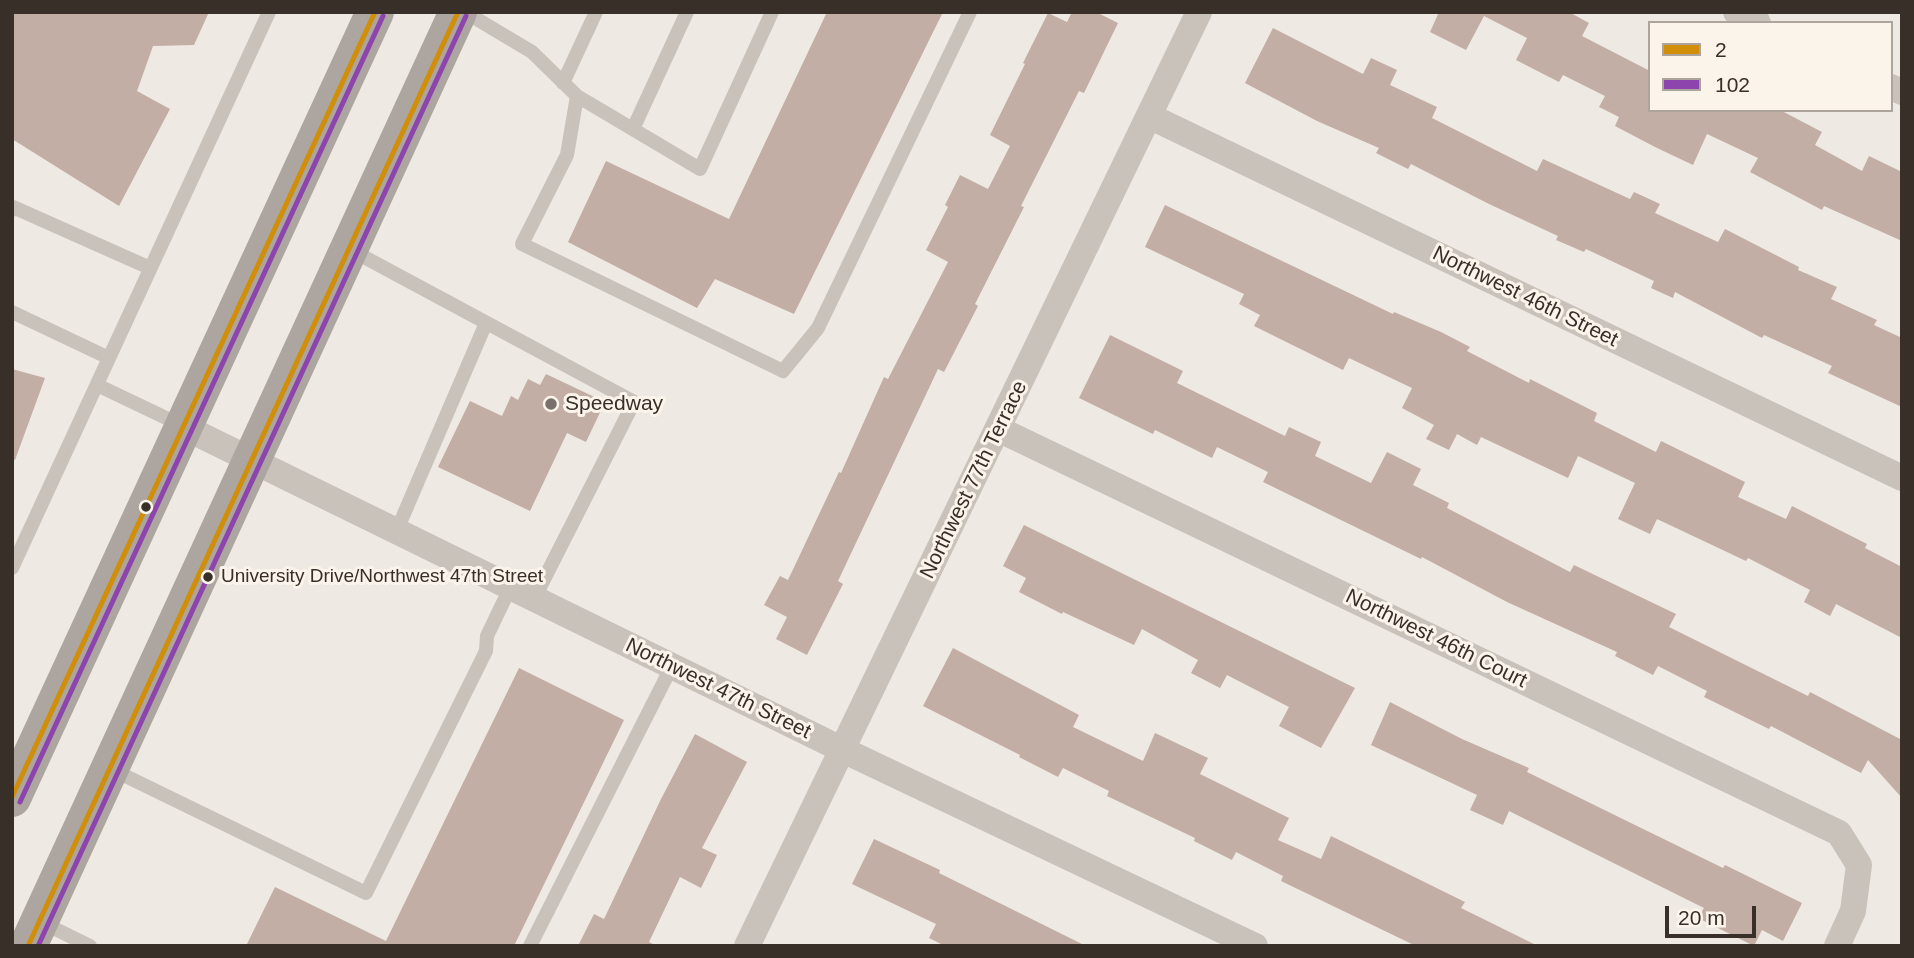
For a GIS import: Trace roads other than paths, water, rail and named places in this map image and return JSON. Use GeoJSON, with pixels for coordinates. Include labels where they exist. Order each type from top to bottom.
{"type":"FeatureCollection","features":[{"type":"Feature","properties":{"kind":"main road"},"geometry":{"type":"LineString","coordinates":[[14,788],[375,12]]}},
{"type":"Feature","properties":{"kind":"main road"},"geometry":{"type":"LineString","coordinates":[[34,933],[458,12]]}},
{"type":"Feature","properties":{"kind":"street","name":"Northwest 77th Terrace"},"geometry":{"type":"LineString","coordinates":[[747,946],[1199,12]]}},
{"type":"Feature","properties":{"kind":"street"},"geometry":{"type":"LineString","coordinates":[[1736,12],[1754,21]]}},
{"type":"Feature","properties":{"kind":"street","name":"Northwest 46th Street"},"geometry":{"type":"LineString","coordinates":[[1149,116],[1902,478]]}},
{"type":"Feature","properties":{"kind":"street","name":"Northwest 47th Street"},"geometry":{"type":"LineString","coordinates":[[184,427],[843,750],[1255,946]]}},
{"type":"Feature","properties":{"kind":"street","name":"Northwest 46th Court"},"geometry":{"type":"LineString","coordinates":[[998,429],[1839,833],[1859,865],[1853,911],[1837,946]]}},
{"type":"Feature","properties":{"kind":"lane"},"geometry":{"type":"LineString","coordinates":[[14,561],[269,12]]}},
{"type":"Feature","properties":{"kind":"lane"},"geometry":{"type":"LineString","coordinates":[[465,12],[532,52],[577,96],[700,169],[772,12]]}},
{"type":"Feature","properties":{"kind":"lane"},"geometry":{"type":"LineString","coordinates":[[563,83],[596,12]]}},
{"type":"Feature","properties":{"kind":"lane"},"geometry":{"type":"LineString","coordinates":[[633,129],[687,12]]}},
{"type":"Feature","properties":{"kind":"lane"},"geometry":{"type":"LineString","coordinates":[[577,96],[567,155],[523,244],[783,371],[818,328],[970,12]]}},
{"type":"Feature","properties":{"kind":"lane"},"geometry":{"type":"LineString","coordinates":[[12,209],[13,207],[150,268]]}},
{"type":"Feature","properties":{"kind":"lane"},"geometry":{"type":"LineString","coordinates":[[109,769],[366,893],[486,651],[487,636],[523,592],[634,402],[349,249]]}},
{"type":"Feature","properties":{"kind":"lane"},"geometry":{"type":"LineString","coordinates":[[12,312],[109,358]]}},
{"type":"Feature","properties":{"kind":"lane"},"geometry":{"type":"LineString","coordinates":[[397,530],[486,323]]}},
{"type":"Feature","properties":{"kind":"lane"},"geometry":{"type":"LineString","coordinates":[[97,385],[184,427]]}},
{"type":"Feature","properties":{"kind":"lane"},"geometry":{"type":"LineString","coordinates":[[530,946],[672,666]]}},
{"type":"Feature","properties":{"kind":"lane"},"geometry":{"type":"LineString","coordinates":[[34,933],[90,946]]}},
{"type":"Feature","properties":{"kind":"place","name":"Speedway"},"geometry":{"type":"Point","coordinates":[551,404]}},
{"type":"Feature","properties":{"kind":"place","name":"University Drive/Northwest 47th Street"},"geometry":{"type":"Point","coordinates":[208,577]}}]}
